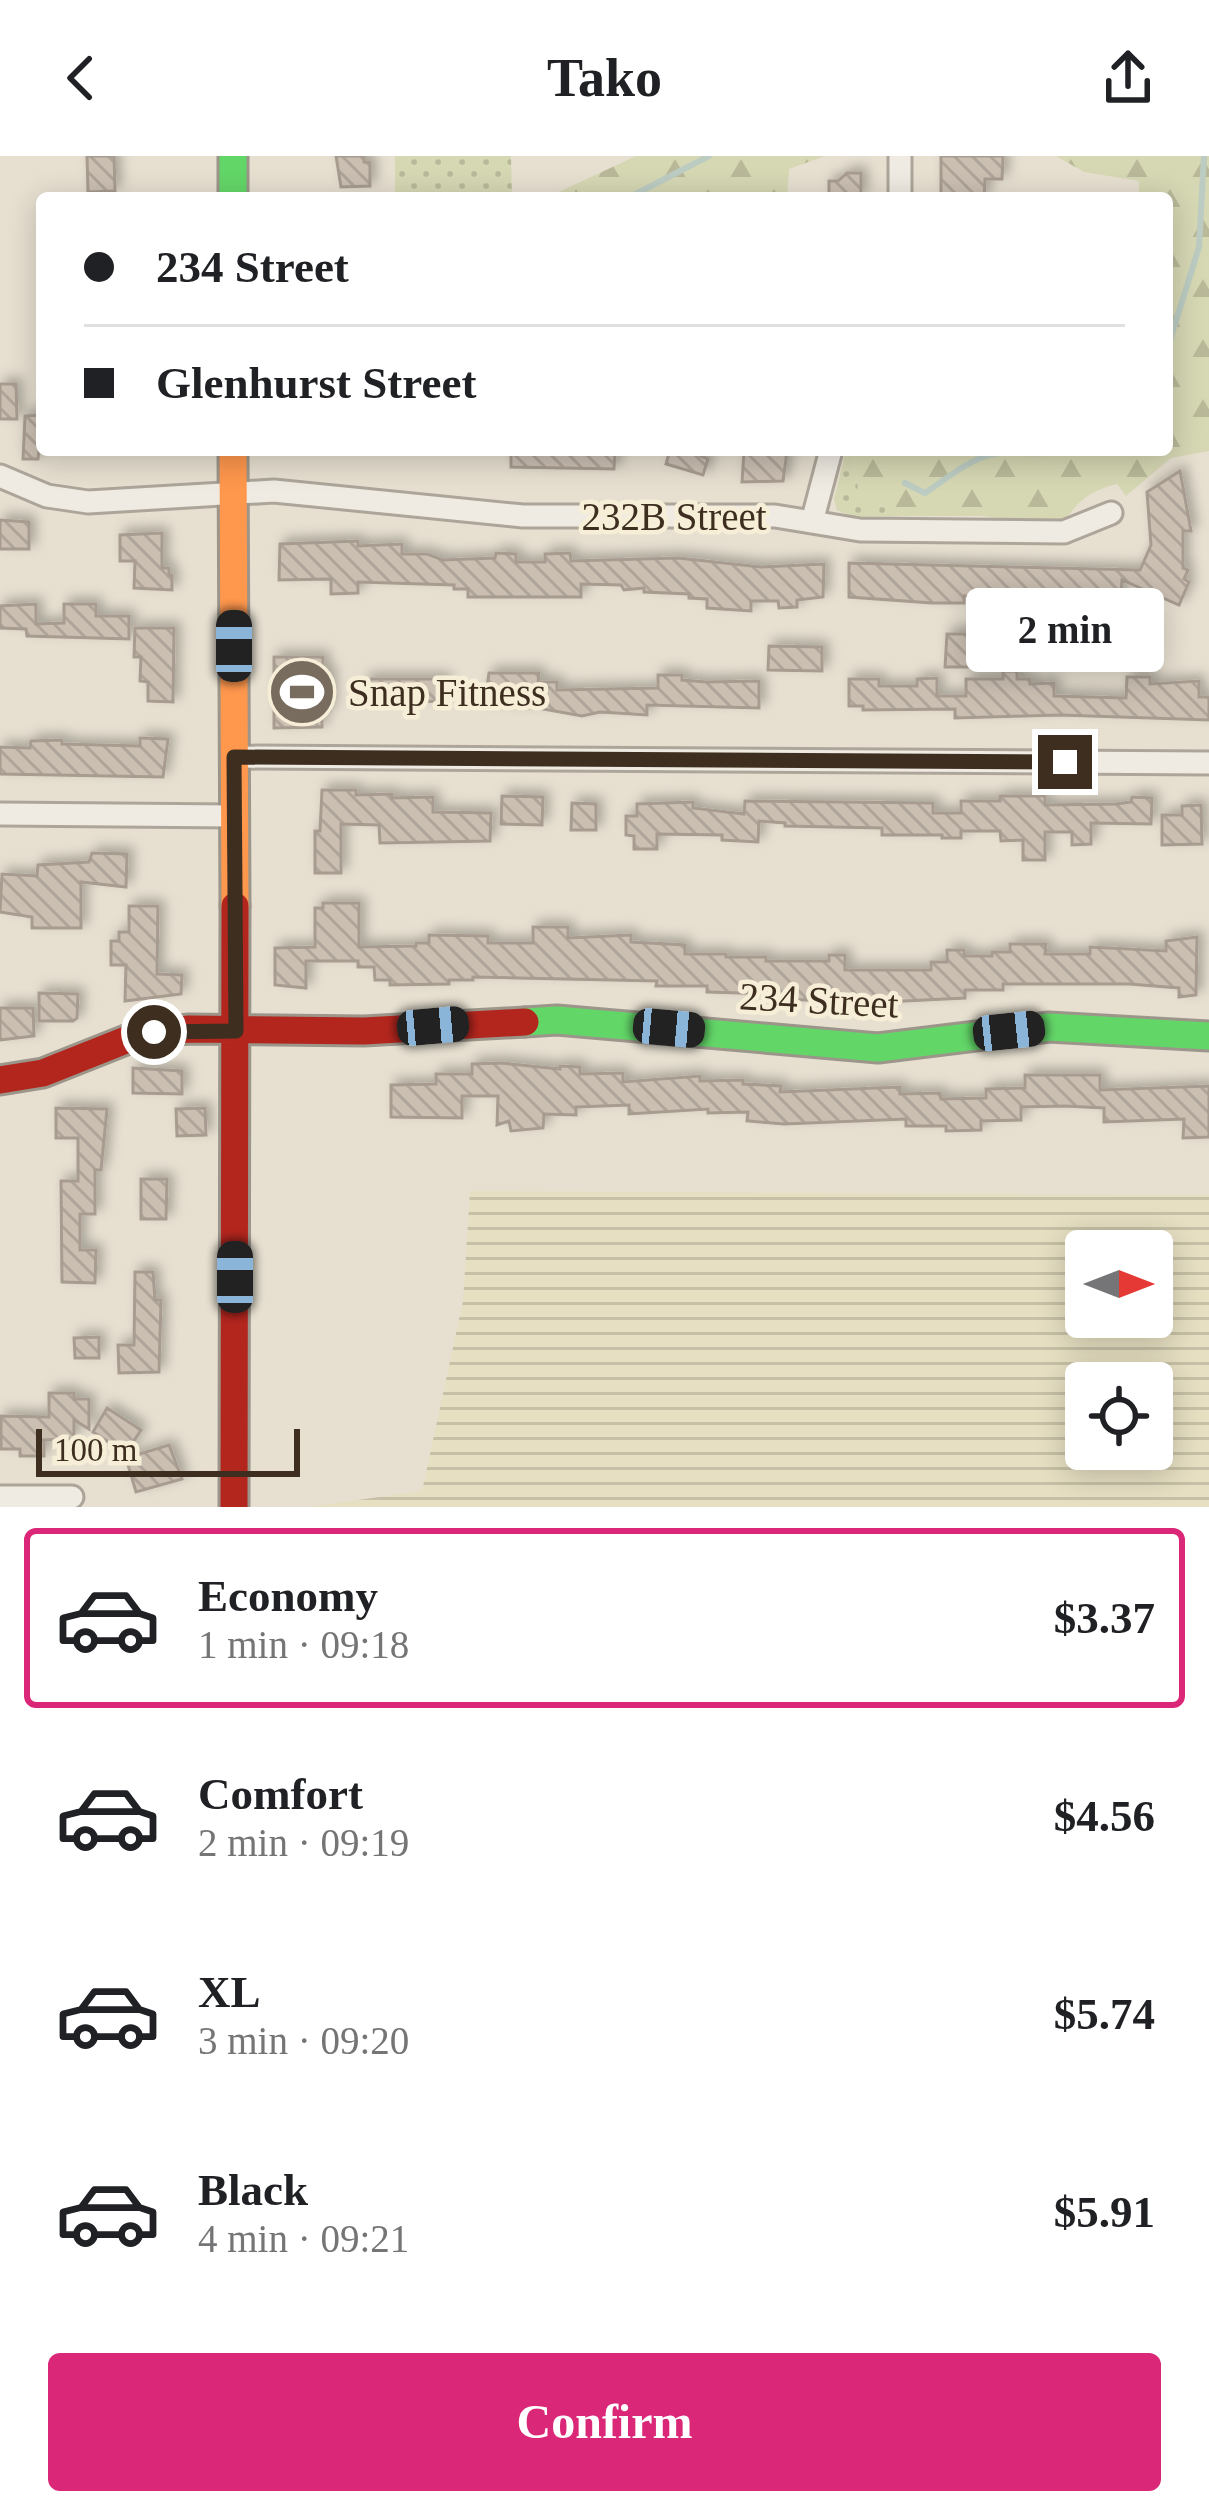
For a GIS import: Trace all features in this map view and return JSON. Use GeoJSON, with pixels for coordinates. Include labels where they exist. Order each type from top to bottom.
{"type":"FeatureCollection","features":[{"type":"Feature","properties":{"kind":"street"},"geometry":{"type":"LineString","coordinates":[[233,156],[233,192]]}},
{"type":"Feature","properties":{"kind":"street"},"geometry":{"type":"LineString","coordinates":[[900,156],[900,192]]}},
{"type":"Feature","properties":{"kind":"street"},"geometry":{"type":"LineString","coordinates":[[233,456],[233,1507]]}},
{"type":"Feature","properties":{"kind":"street"},"geometry":{"type":"LineString","coordinates":[[812,522],[829,456]]}},
{"type":"Feature","properties":{"kind":"street","name":"232B Street"},"geometry":{"type":"LineString","coordinates":[[0,476],[47,496],[88,502],[310,493],[523,516],[775,516],[860,530],[1064,532],[1112,513]]}},
{"type":"Feature","properties":{"kind":"street"},"geometry":{"type":"LineString","coordinates":[[234,757],[1209,763]]}},
{"type":"Feature","properties":{"kind":"street"},"geometry":{"type":"LineString","coordinates":[[0,814],[235,816]]}},
{"type":"Feature","properties":{"kind":"street","name":"234 Street"},"geometry":{"type":"LineString","coordinates":[[0,1080],[43,1073],[141,1034],[189,1029],[364,1031],[557,1020],[878,1048],[1049,1027],[1209,1036]]}},
{"type":"Feature","properties":{"kind":"street"},"geometry":{"type":"LineString","coordinates":[[0,1497],[72,1497]]}},
{"type":"Feature","properties":{"kind":"shaded area"},"geometry":{"type":"Polygon","coordinates":[[[470,1191],[1209,1195],[1209,1507],[308,1507],[422,1491],[463,1301],[470,1191]]]}},
{"type":"Feature","properties":{"kind":"green space"},"geometry":{"type":"Polygon","coordinates":[[[395,156],[511,156],[512,192],[395,192],[395,156]]]}},
{"type":"Feature","properties":{"kind":"green space"},"geometry":{"type":"Polygon","coordinates":[[[636,156],[825,156],[789,169],[787,192],[559,192],[636,156]]]}},
{"type":"Feature","properties":{"kind":"green space"},"geometry":{"type":"Polygon","coordinates":[[[1056,156],[1209,156],[1209,451],[1171,458],[1126,496],[1117,484],[1098,490],[1078,504],[1061,526],[982,516],[904,516],[859,496],[854,456],[1173,456],[1173,192],[1139,192],[1139,181],[1084,172],[1056,156]]]}},
{"type":"Feature","properties":{"kind":"green space"},"geometry":{"type":"Polygon","coordinates":[[[845,456],[854,456],[859,496],[904,516],[852,517],[837,510],[834,499],[845,456]]]}},
{"type":"Feature","properties":{"kind":"building"},"geometry":{"type":"Polygon","coordinates":[[[87,156],[114,156],[115,191],[88,192],[87,156]]]}},
{"type":"Feature","properties":{"kind":"building"},"geometry":{"type":"Polygon","coordinates":[[[336,156],[364,156],[364,162],[370,162],[370,186],[341,187],[336,156]]]}},
{"type":"Feature","properties":{"kind":"building"},"geometry":{"type":"Polygon","coordinates":[[[941,156],[1003,156],[1002,179],[985,179],[984,192],[941,192],[941,156]]]}},
{"type":"Feature","properties":{"kind":"building"},"geometry":{"type":"Polygon","coordinates":[[[847,173],[861,173],[861,192],[829,192],[829,181],[838,181],[847,173]]]}},
{"type":"Feature","properties":{"kind":"building"},"geometry":{"type":"Polygon","coordinates":[[[0,384],[16,384],[17,419],[0,419],[0,384]]]}},
{"type":"Feature","properties":{"kind":"building"},"geometry":{"type":"Polygon","coordinates":[[[36,415],[38,459],[23,459],[25,416],[36,415]]]}},
{"type":"Feature","properties":{"kind":"building"},"geometry":{"type":"Polygon","coordinates":[[[511,456],[615,456],[614,469],[511,467],[511,456]]]}},
{"type":"Feature","properties":{"kind":"building"},"geometry":{"type":"Polygon","coordinates":[[[668,456],[708,459],[703,475],[666,464],[668,456]]]}},
{"type":"Feature","properties":{"kind":"building"},"geometry":{"type":"Polygon","coordinates":[[[744,456],[786,456],[783,481],[742,482],[744,456]]]}},
{"type":"Feature","properties":{"kind":"building"},"geometry":{"type":"Polygon","coordinates":[[[1180,471],[1191,531],[1183,531],[1183,568],[1188,570],[1184,579],[1189,582],[1179,605],[1122,580],[1120,611],[1106,611],[1106,605],[1042,602],[1042,597],[964,596],[964,603],[932,603],[849,597],[849,563],[1140,570],[1151,545],[1147,492],[1180,471]]]}},
{"type":"Feature","properties":{"kind":"building"},"geometry":{"type":"Polygon","coordinates":[[[0,520],[29,522],[29,549],[0,549],[0,520]]]}},
{"type":"Feature","properties":{"kind":"building"},"geometry":{"type":"Polygon","coordinates":[[[162,533],[162,568],[169,568],[172,590],[134,588],[135,561],[120,561],[120,535],[162,533]]]}},
{"type":"Feature","properties":{"kind":"building"},"geometry":{"type":"Polygon","coordinates":[[[358,541],[358,546],[402,544],[402,554],[427,554],[443,560],[495,558],[496,553],[516,554],[516,562],[545,562],[545,554],[570,553],[571,561],[678,558],[761,567],[824,564],[823,597],[779,608],[778,601],[751,601],[751,611],[707,608],[707,599],[689,598],[689,594],[624,590],[621,585],[581,584],[581,597],[468,597],[468,589],[454,589],[454,585],[358,582],[358,593],[331,594],[331,579],[279,580],[280,544],[358,541]]]}},
{"type":"Feature","properties":{"kind":"building"},"geometry":{"type":"Polygon","coordinates":[[[36,604],[36,624],[64,623],[64,604],[96,604],[96,616],[129,616],[129,639],[27,636],[26,629],[0,628],[0,606],[36,604]]]}},
{"type":"Feature","properties":{"kind":"building"},"geometry":{"type":"Polygon","coordinates":[[[135,628],[174,628],[173,702],[148,701],[148,682],[140,681],[141,657],[134,657],[135,628]]]}},
{"type":"Feature","properties":{"kind":"building"},"geometry":{"type":"Polygon","coordinates":[[[947,634],[972,634],[971,667],[945,667],[947,634]]]}},
{"type":"Feature","properties":{"kind":"building"},"geometry":{"type":"Polygon","coordinates":[[[769,646],[822,647],[822,671],[768,670],[769,646]]]}},
{"type":"Feature","properties":{"kind":"building","name":"Snap Fitness"},"geometry":{"type":"Polygon","coordinates":[[[274,657],[323,657],[323,668],[330,674],[330,711],[322,711],[322,727],[274,728],[274,657]]]}},
{"type":"Feature","properties":{"kind":"building"},"geometry":{"type":"Polygon","coordinates":[[[1003,671],[1017,671],[1017,679],[1030,679],[1030,684],[1054,683],[1054,696],[1126,698],[1127,677],[1150,677],[1150,684],[1199,681],[1199,697],[1209,697],[1209,720],[1060,715],[955,718],[955,709],[863,710],[863,706],[849,706],[849,679],[879,679],[879,686],[917,686],[917,679],[937,678],[937,696],[966,696],[966,679],[1003,679],[1003,671]]]}},
{"type":"Feature","properties":{"kind":"building"},"geometry":{"type":"Polygon","coordinates":[[[489,673],[539,673],[538,682],[557,682],[557,690],[658,688],[658,675],[706,682],[759,681],[759,708],[647,705],[647,715],[600,712],[582,716],[538,708],[484,707],[489,673]]]}},
{"type":"Feature","properties":{"kind":"building"},"geometry":{"type":"Polygon","coordinates":[[[365,679],[445,679],[445,701],[365,703],[365,679]]]}},
{"type":"Feature","properties":{"kind":"building"},"geometry":{"type":"Polygon","coordinates":[[[140,738],[168,739],[163,777],[0,774],[0,747],[30,748],[31,741],[62,740],[62,744],[140,746],[140,738]]]}},
{"type":"Feature","properties":{"kind":"building"},"geometry":{"type":"Polygon","coordinates":[[[322,790],[433,797],[433,812],[491,813],[490,841],[380,843],[379,825],[341,824],[341,873],[315,873],[322,790]]]}},
{"type":"Feature","properties":{"kind":"building"},"geometry":{"type":"Polygon","coordinates":[[[502,796],[543,797],[542,825],[501,824],[502,796]]]}},
{"type":"Feature","properties":{"kind":"building"},"geometry":{"type":"Polygon","coordinates":[[[1000,796],[1045,796],[1045,805],[1116,804],[1131,802],[1132,797],[1152,798],[1151,824],[1091,823],[1091,844],[1072,845],[1072,832],[1045,832],[1045,860],[1023,860],[1023,840],[1001,841],[1000,831],[961,831],[961,838],[942,838],[882,835],[882,828],[759,821],[758,842],[722,840],[722,835],[657,834],[657,849],[634,849],[634,836],[626,835],[626,816],[637,816],[637,804],[693,802],[693,808],[744,814],[745,801],[933,803],[933,813],[961,813],[961,801],[1000,801],[1000,796]]]}},
{"type":"Feature","properties":{"kind":"building"},"geometry":{"type":"Polygon","coordinates":[[[572,803],[596,804],[596,830],[571,830],[572,803]]]}},
{"type":"Feature","properties":{"kind":"building"},"geometry":{"type":"Polygon","coordinates":[[[1201,805],[1202,844],[1162,845],[1162,815],[1182,815],[1182,806],[1201,805]]]}},
{"type":"Feature","properties":{"kind":"building"},"geometry":{"type":"Polygon","coordinates":[[[92,853],[127,854],[126,887],[81,882],[81,928],[32,928],[32,917],[0,912],[2,874],[37,876],[38,865],[89,862],[92,853]]]}},
{"type":"Feature","properties":{"kind":"building"},"geometry":{"type":"Polygon","coordinates":[[[323,903],[359,903],[359,947],[416,946],[429,943],[429,935],[533,943],[533,927],[568,927],[568,938],[631,935],[631,942],[685,945],[685,954],[766,957],[766,961],[829,961],[829,955],[845,955],[845,970],[931,970],[931,962],[947,962],[947,950],[964,950],[964,956],[992,956],[992,952],[1010,952],[1010,944],[1046,944],[1045,954],[1090,954],[1090,947],[1166,951],[1166,941],[1197,937],[1196,995],[1179,997],[1179,988],[1129,984],[1003,984],[1003,990],[965,990],[965,998],[884,1002],[772,999],[772,994],[707,992],[707,986],[656,986],[657,981],[473,977],[449,980],[449,984],[390,985],[390,980],[375,980],[374,967],[358,967],[358,961],[306,961],[306,988],[275,985],[275,948],[315,947],[315,908],[323,908],[323,903]]]}},
{"type":"Feature","properties":{"kind":"building"},"geometry":{"type":"Polygon","coordinates":[[[129,906],[158,906],[157,974],[182,975],[181,994],[125,1001],[126,965],[111,965],[111,941],[119,941],[119,932],[129,932],[129,906]]]}},
{"type":"Feature","properties":{"kind":"building"},"geometry":{"type":"Polygon","coordinates":[[[39,993],[78,994],[77,1018],[39,1021],[39,993]]]}},
{"type":"Feature","properties":{"kind":"building"},"geometry":{"type":"Polygon","coordinates":[[[0,1008],[33,1008],[34,1036],[0,1040],[0,1008]]]}},
{"type":"Feature","properties":{"kind":"building"},"geometry":{"type":"Polygon","coordinates":[[[472,1064],[580,1067],[580,1074],[623,1073],[623,1082],[700,1076],[700,1081],[743,1080],[743,1084],[781,1086],[780,1092],[900,1087],[900,1094],[940,1093],[941,1099],[986,1098],[986,1089],[1025,1088],[1025,1075],[1100,1075],[1100,1090],[1209,1086],[1209,1137],[1183,1138],[1184,1119],[1104,1122],[1104,1108],[1065,1106],[1021,1107],[1021,1120],[981,1121],[981,1130],[946,1131],[946,1126],[906,1126],[906,1119],[784,1124],[747,1121],[748,1112],[708,1113],[708,1109],[629,1114],[629,1105],[576,1107],[576,1115],[544,1114],[543,1128],[511,1131],[509,1121],[497,1125],[498,1096],[462,1096],[462,1118],[391,1117],[391,1085],[436,1084],[436,1074],[472,1074],[472,1064]]]}},
{"type":"Feature","properties":{"kind":"building"},"geometry":{"type":"Polygon","coordinates":[[[133,1068],[182,1071],[182,1094],[133,1093],[133,1068]]]}},
{"type":"Feature","properties":{"kind":"building"},"geometry":{"type":"Polygon","coordinates":[[[56,1108],[107,1109],[101,1170],[95,1170],[95,1214],[80,1214],[80,1250],[96,1250],[95,1283],[62,1282],[61,1181],[78,1181],[78,1138],[56,1138],[56,1108]]]}},
{"type":"Feature","properties":{"kind":"building"},"geometry":{"type":"Polygon","coordinates":[[[205,1108],[206,1135],[177,1136],[176,1109],[205,1108]]]}},
{"type":"Feature","properties":{"kind":"building"},"geometry":{"type":"Polygon","coordinates":[[[141,1179],[167,1179],[166,1219],[141,1219],[141,1179]]]}},
{"type":"Feature","properties":{"kind":"building"},"geometry":{"type":"Polygon","coordinates":[[[135,1272],[153,1272],[155,1300],[161,1300],[159,1372],[119,1373],[118,1345],[134,1345],[135,1272]]]}},
{"type":"Feature","properties":{"kind":"building"},"geometry":{"type":"Polygon","coordinates":[[[99,1337],[99,1358],[75,1358],[74,1338],[99,1337]]]}},
{"type":"Feature","properties":{"kind":"building"},"geometry":{"type":"Polygon","coordinates":[[[49,1393],[74,1393],[74,1399],[89,1399],[89,1429],[74,1420],[74,1439],[44,1440],[44,1456],[20,1456],[20,1449],[1,1449],[1,1416],[49,1417],[49,1393]]]}},
{"type":"Feature","properties":{"kind":"building"},"geometry":{"type":"Polygon","coordinates":[[[107,1408],[141,1430],[126,1453],[93,1432],[107,1408]]]}},
{"type":"Feature","properties":{"kind":"building"},"geometry":{"type":"Polygon","coordinates":[[[169,1445],[182,1479],[136,1492],[126,1458],[169,1445]]]}},
{"type":"Feature","properties":{"kind":"waterway"},"geometry":{"type":"LineString","coordinates":[[640,192],[709,156]]}},
{"type":"Feature","properties":{"kind":"waterway"},"geometry":{"type":"LineString","coordinates":[[1173,331],[1199,247],[1204,156]]}},
{"type":"Feature","properties":{"kind":"waterway"},"geometry":{"type":"LineString","coordinates":[[905,483],[925,493],[988,456]]}},
{"type":"Feature","properties":{"kind":"traffic: fast"},"geometry":{"type":"LineString","coordinates":[[233,156],[233,192]]}},
{"type":"Feature","properties":{"kind":"traffic: fast"},"geometry":{"type":"LineString","coordinates":[[525,1022],[557,1020],[878,1048],[1049,1027],[1209,1036]]}},
{"type":"Feature","properties":{"kind":"traffic: slow"},"geometry":{"type":"LineString","coordinates":[[233,456],[235,906]]}},
{"type":"Feature","properties":{"kind":"traffic: jam"},"geometry":{"type":"LineString","coordinates":[[234,1507],[235,906]]}},
{"type":"Feature","properties":{"kind":"traffic: jam"},"geometry":{"type":"LineString","coordinates":[[0,1080],[43,1073],[141,1034],[189,1029],[364,1031],[525,1022]]}},
{"type":"Feature","properties":{"kind":"place","name":"Snap Fitness"},"geometry":{"type":"Point","coordinates":[302,692]}},
{"type":"Feature","properties":{"kind":"route"},"geometry":{"type":"LineString","coordinates":[[154,1032],[236,1031],[234,757],[1065,762]]}}]}
